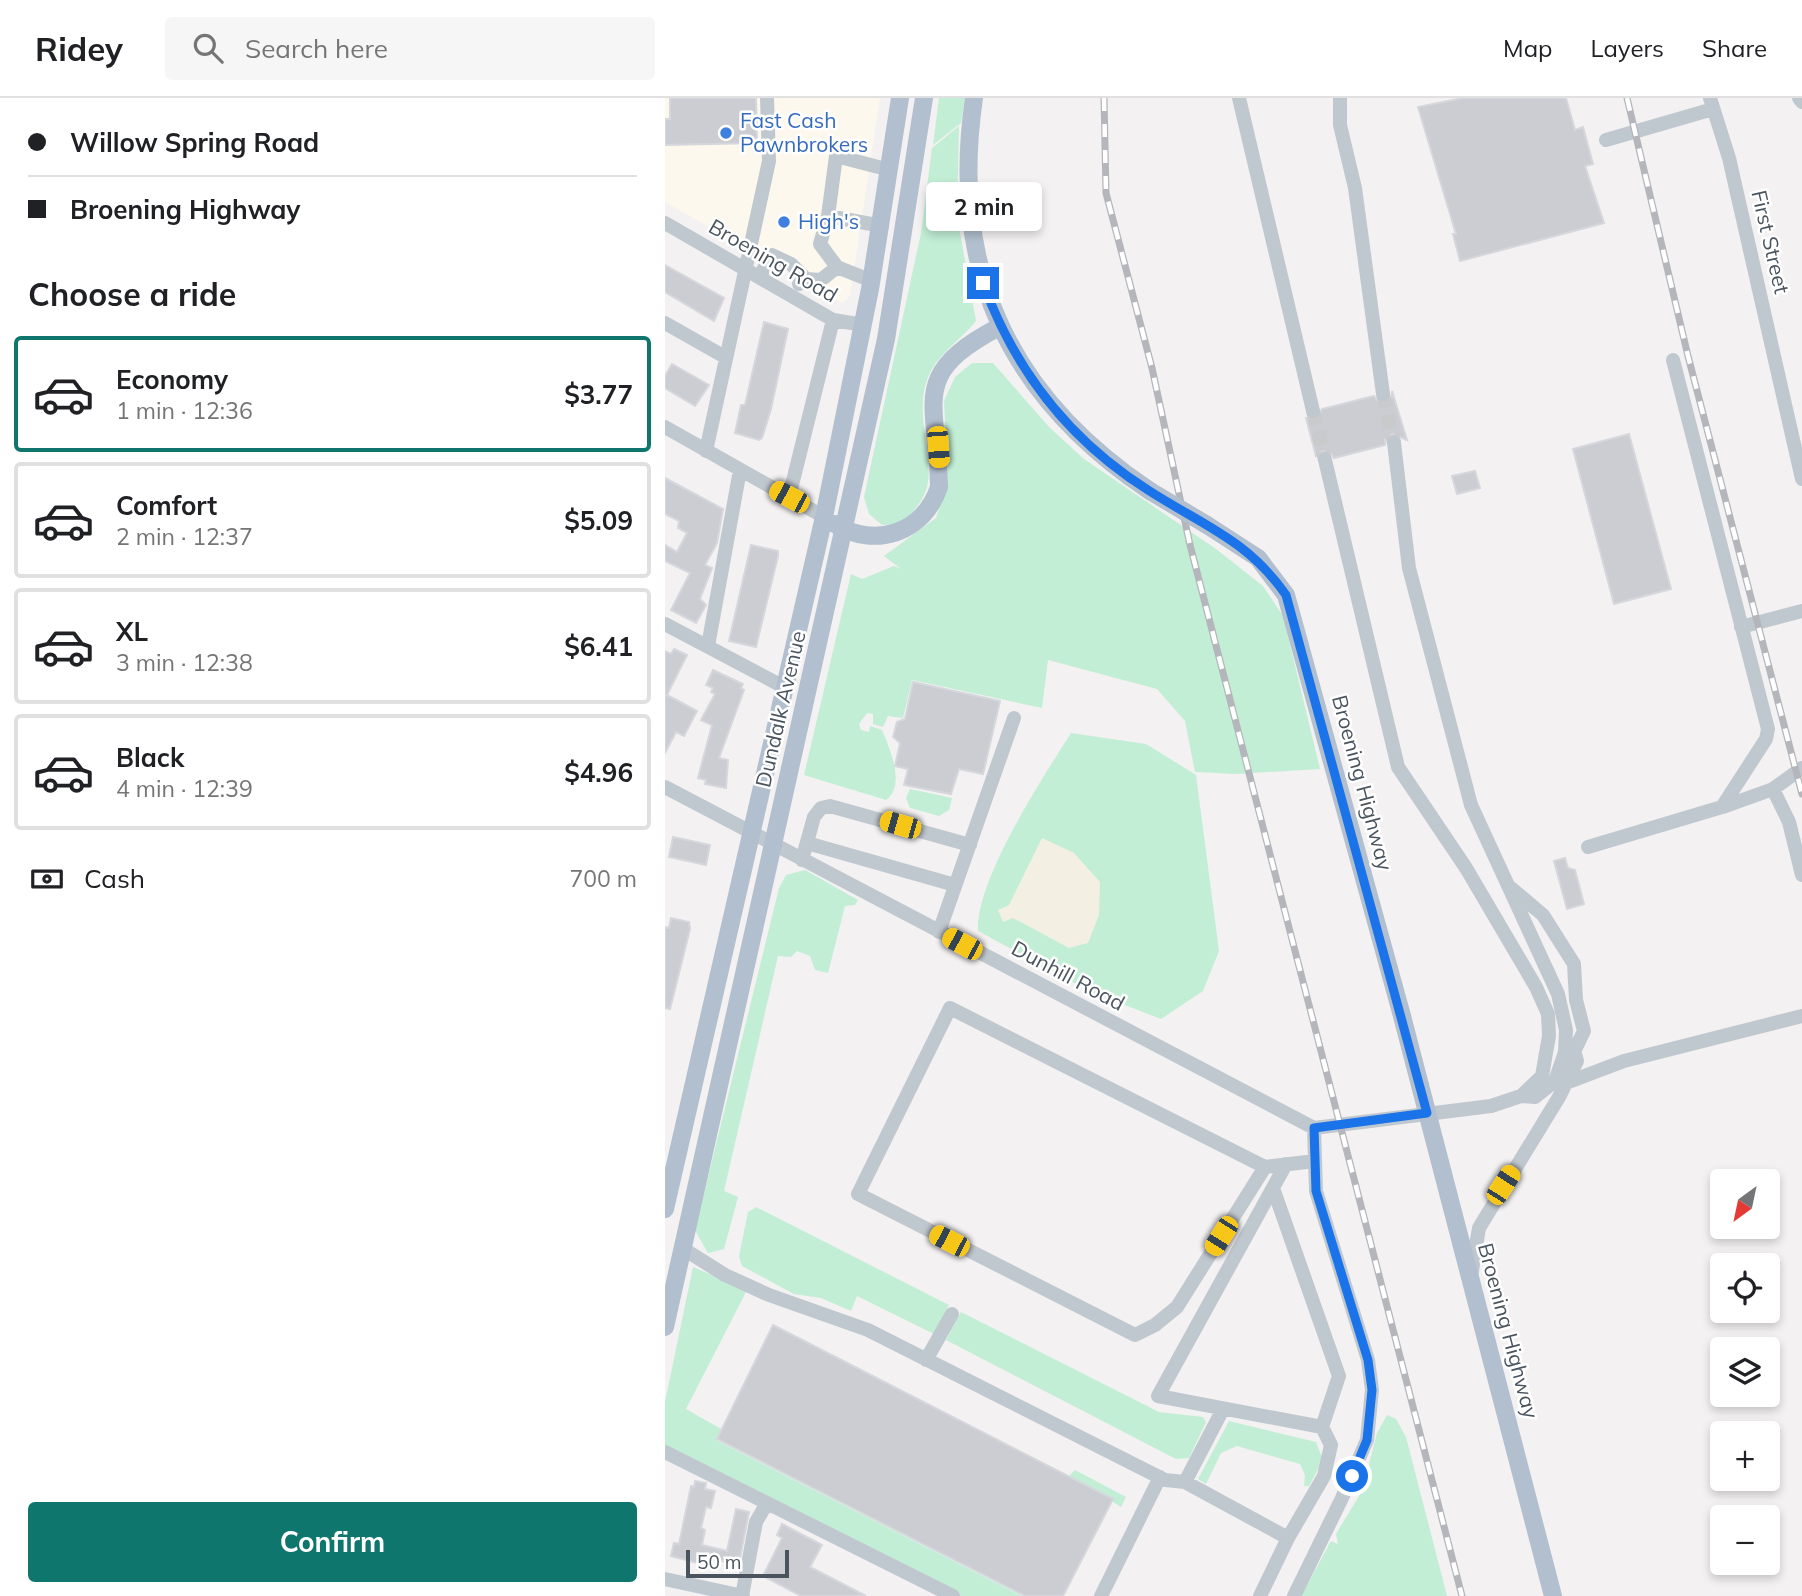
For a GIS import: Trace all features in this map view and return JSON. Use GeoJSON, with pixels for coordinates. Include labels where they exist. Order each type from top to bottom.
{"type":"FeatureCollection","features":[{"type":"Feature","properties":{"kind":"main road","name":"Dundalk Avenue"},"geometry":{"type":"LineString","coordinates":[[665,1209],[824,517],[882,226],[900,98]]}},
{"type":"Feature","properties":{"kind":"main road","name":"Dundalk Avenue"},"geometry":{"type":"LineString","coordinates":[[665,1327],[886,340],[924,98]]}},
{"type":"Feature","properties":{"kind":"main road","name":"Broening Highway"},"geometry":{"type":"LineString","coordinates":[[974,98],[970,212],[983,283],[999,327],[1025,372],[1067,425],[1098,454],[1150,491],[1258,558],[1286,595],[1427,1113],[1553,1596]]}},
{"type":"Feature","properties":{"kind":"main road"},"geometry":{"type":"LineString","coordinates":[[890,170],[913,172]]}},
{"type":"Feature","properties":{"kind":"main road"},"geometry":{"type":"LineString","coordinates":[[824,517],[845,530],[870,536],[891,536],[921,519],[939,487],[934,399],[936,380],[944,365],[960,349],[999,327]]}},
{"type":"Feature","properties":{"kind":"street"},"geometry":{"type":"LineString","coordinates":[[706,451],[769,161],[767,98]]}},
{"type":"Feature","properties":{"kind":"street"},"geometry":{"type":"LineString","coordinates":[[1239,98],[1313,411]]}},
{"type":"Feature","properties":{"kind":"street"},"geometry":{"type":"LineString","coordinates":[[1340,98],[1341,125],[1355,188],[1383,394]]}},
{"type":"Feature","properties":{"kind":"street"},"geometry":{"type":"LineString","coordinates":[[1606,140],[1712,103]]}},
{"type":"Feature","properties":{"kind":"street","name":"First Street"},"geometry":{"type":"LineString","coordinates":[[1712,103],[1729,158],[1802,479]]}},
{"type":"Feature","properties":{"kind":"street"},"geometry":{"type":"LineString","coordinates":[[872,281],[837,267],[820,244],[828,216],[836,156],[890,170]]}},
{"type":"Feature","properties":{"kind":"street"},"geometry":{"type":"LineString","coordinates":[[828,216],[882,226]]}},
{"type":"Feature","properties":{"kind":"street","name":"Broening Road"},"geometry":{"type":"LineString","coordinates":[[665,223],[833,320],[864,325]]}},
{"type":"Feature","properties":{"kind":"street"},"geometry":{"type":"LineString","coordinates":[[759,277],[772,255],[791,264],[806,279],[821,280],[837,267]]}},
{"type":"Feature","properties":{"kind":"street"},"geometry":{"type":"LineString","coordinates":[[790,295],[806,279]]}},
{"type":"Feature","properties":{"kind":"street"},"geometry":{"type":"LineString","coordinates":[[789,497],[833,320]]}},
{"type":"Feature","properties":{"kind":"street"},"geometry":{"type":"LineString","coordinates":[[665,323],[725,357]]}},
{"type":"Feature","properties":{"kind":"street"},"geometry":{"type":"LineString","coordinates":[[1673,360],[1768,729],[1766,739],[1722,807]]}},
{"type":"Feature","properties":{"kind":"street"},"geometry":{"type":"LineString","coordinates":[[665,427],[824,517]]}},
{"type":"Feature","properties":{"kind":"street"},"geometry":{"type":"LineString","coordinates":[[1394,443],[1409,568],[1471,805],[1558,994],[1566,1030],[1565,1052],[1554,1080],[1479,1228],[1471,1279]]}},
{"type":"Feature","properties":{"kind":"street"},"geometry":{"type":"LineString","coordinates":[[1325,460],[1398,767],[1466,868],[1536,987],[1548,1014],[1554,1080]]}},
{"type":"Feature","properties":{"kind":"street"},"geometry":{"type":"LineString","coordinates":[[708,646],[740,470]]}},
{"type":"Feature","properties":{"kind":"street"},"geometry":{"type":"LineString","coordinates":[[1741,626],[1802,611]]}},
{"type":"Feature","properties":{"kind":"street"},"geometry":{"type":"LineString","coordinates":[[665,624],[784,687]]}},
{"type":"Feature","properties":{"kind":"street"},"geometry":{"type":"LineString","coordinates":[[939,932],[1014,718]]}},
{"type":"Feature","properties":{"kind":"street"},"geometry":{"type":"LineString","coordinates":[[1588,847],[1773,789],[1802,768]]}},
{"type":"Feature","properties":{"kind":"street","name":"Dunhill Road"},"geometry":{"type":"LineString","coordinates":[[665,787],[1314,1128]]}},
{"type":"Feature","properties":{"kind":"street"},"geometry":{"type":"LineString","coordinates":[[1773,789],[1789,822],[1802,874]]}},
{"type":"Feature","properties":{"kind":"street"},"geometry":{"type":"LineString","coordinates":[[802,860],[814,817],[821,808],[830,806],[969,845]]}},
{"type":"Feature","properties":{"kind":"street"},"geometry":{"type":"LineString","coordinates":[[807,843],[955,886]]}},
{"type":"Feature","properties":{"kind":"street"},"geometry":{"type":"LineString","coordinates":[[1294,1596],[1338,1509],[1367,1440],[1372,1390],[1368,1360],[1316,1191],[1314,1128],[1491,1106],[1521,1097],[1535,1097],[1554,1080],[1575,1054],[1584,1031],[1576,1000],[1574,964],[1543,915],[1505,883]]}},
{"type":"Feature","properties":{"kind":"street"},"geometry":{"type":"LineString","coordinates":[[1265,1167],[1177,1307],[1155,1325],[1135,1335],[858,1194],[950,1008],[1265,1167],[1315,1161]]}},
{"type":"Feature","properties":{"kind":"street"},"geometry":{"type":"LineString","coordinates":[[1554,1080],[1802,1016]]}},
{"type":"Feature","properties":{"kind":"street"},"geometry":{"type":"LineString","coordinates":[[1286,1164],[1158,1396],[1322,1427]]}},
{"type":"Feature","properties":{"kind":"street"},"geometry":{"type":"LineString","coordinates":[[1260,1596],[1288,1538],[1324,1476],[1331,1445],[1322,1427],[1339,1376],[1273,1188]]}},
{"type":"Feature","properties":{"kind":"street"},"geometry":{"type":"LineString","coordinates":[[682,1248],[725,1275],[769,1295],[842,1319],[1160,1477],[1185,1482],[1288,1538]]}},
{"type":"Feature","properties":{"kind":"street"},"geometry":{"type":"LineString","coordinates":[[926,1360],[952,1314]]}},
{"type":"Feature","properties":{"kind":"street"},"geometry":{"type":"LineString","coordinates":[[1185,1482],[1223,1409]]}},
{"type":"Feature","properties":{"kind":"street"},"geometry":{"type":"LineString","coordinates":[[665,1452],[953,1596]]}},
{"type":"Feature","properties":{"kind":"street"},"geometry":{"type":"LineString","coordinates":[[1101,1596],[1160,1477]]}},
{"type":"Feature","properties":{"kind":"street"},"geometry":{"type":"LineString","coordinates":[[665,1579],[742,1596],[756,1522],[767,1503]]}},
{"type":"Feature","properties":{"kind":"shaded area"},"geometry":{"type":"Polygon","coordinates":[[[665,98],[880,98],[850,296],[842,303],[665,202],[665,98]]]}},
{"type":"Feature","properties":{"kind":"green space"},"geometry":{"type":"Polygon","coordinates":[[[939,98],[965,98],[961,123],[933,145],[939,98]]]}},
{"type":"Feature","properties":{"kind":"green space"},"geometry":{"type":"Polygon","coordinates":[[[959,126],[957,216],[976,321],[936,363],[926,384],[923,414],[929,474],[925,492],[903,523],[882,525],[869,514],[864,497],[921,233],[932,148],[959,126]]]}},
{"type":"Feature","properties":{"kind":"green space"},"geometry":{"type":"Polygon","coordinates":[[[972,363],[993,363],[1049,427],[1084,459],[1216,549],[1263,586],[1283,616],[1320,769],[1236,774],[1195,772],[1185,721],[1157,689],[1048,660],[1042,708],[912,680],[903,718],[888,716],[883,727],[873,724],[873,714],[867,713],[859,724],[861,730],[869,732],[870,726],[882,730],[895,767],[895,786],[886,800],[804,775],[851,574],[862,579],[894,566],[901,569],[884,556],[936,518],[948,480],[944,401],[955,377],[972,363]]]}},
{"type":"Feature","properties":{"kind":"green space"},"geometry":{"type":"Polygon","coordinates":[[[1071,733],[1146,744],[1196,775],[1219,951],[1203,991],[1161,1019],[1089,991],[978,931],[980,909],[999,858],[1028,802],[1071,733]]]}},
{"type":"Feature","properties":{"kind":"green space"},"geometry":{"type":"Polygon","coordinates":[[[910,789],[952,798],[949,810],[939,816],[910,808],[906,798],[910,789]]]}},
{"type":"Feature","properties":{"kind":"green space"},"geometry":{"type":"Polygon","coordinates":[[[805,870],[858,900],[855,905],[845,906],[828,973],[815,970],[810,956],[797,951],[791,957],[778,956],[724,1191],[738,1197],[724,1249],[708,1253],[695,1230],[779,888],[786,875],[805,870]]]}},
{"type":"Feature","properties":{"kind":"green space"},"geometry":{"type":"Polygon","coordinates":[[[756,1207],[949,1305],[934,1334],[857,1296],[851,1311],[821,1298],[794,1294],[742,1266],[739,1256],[748,1212],[756,1207]]]}},
{"type":"Feature","properties":{"kind":"green space"},"geometry":{"type":"Polygon","coordinates":[[[693,1267],[747,1290],[686,1409],[721,1429],[716,1440],[1022,1596],[958,1596],[665,1447],[665,1402],[693,1267]]]}},
{"type":"Feature","properties":{"kind":"green space"},"geometry":{"type":"Polygon","coordinates":[[[961,1312],[1159,1412],[1203,1417],[1206,1422],[1189,1458],[1176,1459],[946,1340],[961,1312]]]}},
{"type":"Feature","properties":{"kind":"green space"},"geometry":{"type":"Polygon","coordinates":[[[1387,1415],[1396,1419],[1406,1437],[1447,1596],[1301,1596],[1331,1541],[1338,1544],[1336,1534],[1362,1491],[1377,1433],[1387,1415]]]}},
{"type":"Feature","properties":{"kind":"green space"},"geometry":{"type":"Polygon","coordinates":[[[1229,1421],[1316,1442],[1323,1460],[1309,1486],[1304,1486],[1305,1475],[1300,1464],[1237,1446],[1221,1453],[1206,1484],[1198,1479],[1229,1421]]]}},
{"type":"Feature","properties":{"kind":"green space"},"geometry":{"type":"Polygon","coordinates":[[[1075,1470],[1126,1497],[1121,1507],[1113,1502],[1113,1499],[1069,1476],[1075,1470]]]}},
{"type":"Feature","properties":{"kind":"sand"},"geometry":{"type":"Polygon","coordinates":[[[1042,838],[1074,853],[1100,882],[1099,915],[1088,943],[1069,948],[1013,918],[1003,922],[998,910],[1009,905],[1042,838]]]}},
{"type":"Feature","properties":{"kind":"building"},"geometry":{"type":"Polygon","coordinates":[[[670,98],[756,98],[757,143],[665,145],[665,119],[670,119],[670,98]]]}},
{"type":"Feature","properties":{"kind":"building"},"geometry":{"type":"Polygon","coordinates":[[[1463,98],[1566,98],[1575,130],[1583,127],[1593,164],[1585,166],[1604,223],[1460,261],[1453,234],[1456,234],[1418,107],[1463,98]]]}},
{"type":"Feature","properties":{"kind":"building"},"geometry":{"type":"Polygon","coordinates":[[[665,265],[724,298],[714,321],[665,292],[665,265]]]}},
{"type":"Feature","properties":{"kind":"building"},"geometry":{"type":"Polygon","coordinates":[[[764,322],[788,329],[771,409],[759,440],[735,433],[741,405],[745,405],[764,322]]]}},
{"type":"Feature","properties":{"kind":"building"},"geometry":{"type":"Polygon","coordinates":[[[672,364],[709,385],[695,406],[665,388],[665,376],[672,364]]]}},
{"type":"Feature","properties":{"kind":"building"},"geometry":{"type":"Polygon","coordinates":[[[1392,391],[1407,440],[1392,434],[1385,439],[1385,445],[1334,458],[1331,453],[1323,451],[1316,456],[1306,418],[1316,420],[1322,409],[1374,396],[1379,403],[1385,403],[1392,398],[1392,391]]]}},
{"type":"Feature","properties":{"kind":"building"},"geometry":{"type":"Polygon","coordinates":[[[1629,434],[1671,589],[1614,604],[1573,449],[1629,434]]]}},
{"type":"Feature","properties":{"kind":"building"},"geometry":{"type":"Polygon","coordinates":[[[1475,471],[1480,488],[1457,494],[1452,476],[1475,471]]]}},
{"type":"Feature","properties":{"kind":"building"},"geometry":{"type":"Polygon","coordinates":[[[665,478],[723,509],[717,543],[705,565],[712,568],[700,599],[706,605],[696,623],[671,610],[690,573],[665,561],[665,545],[677,552],[687,533],[678,528],[679,521],[665,514],[665,478]]]}},
{"type":"Feature","properties":{"kind":"building"},"geometry":{"type":"Polygon","coordinates":[[[751,545],[778,551],[756,647],[729,641],[751,545]]]}},
{"type":"Feature","properties":{"kind":"building"},"geometry":{"type":"Polygon","coordinates":[[[674,649],[687,655],[667,695],[697,711],[684,736],[676,732],[665,753],[665,651],[671,654],[674,649]]]}},
{"type":"Feature","properties":{"kind":"building"},"geometry":{"type":"Polygon","coordinates":[[[713,670],[743,684],[741,688],[744,690],[719,758],[728,760],[726,788],[705,784],[706,780],[698,778],[712,725],[701,720],[715,694],[711,692],[713,688],[706,685],[713,670]]]}},
{"type":"Feature","properties":{"kind":"building"},"geometry":{"type":"Polygon","coordinates":[[[913,682],[1000,701],[983,774],[959,769],[951,794],[904,785],[908,769],[895,766],[900,743],[893,737],[897,722],[905,719],[913,682]]]}},
{"type":"Feature","properties":{"kind":"building"},"geometry":{"type":"Polygon","coordinates":[[[673,837],[710,845],[706,865],[669,857],[673,837]]]}},
{"type":"Feature","properties":{"kind":"building"},"geometry":{"type":"Polygon","coordinates":[[[1565,858],[1568,868],[1575,870],[1584,904],[1567,909],[1554,861],[1565,858]]]}},
{"type":"Feature","properties":{"kind":"building"},"geometry":{"type":"Polygon","coordinates":[[[671,918],[689,922],[690,929],[670,1009],[665,1008],[665,927],[669,928],[671,918]]]}},
{"type":"Feature","properties":{"kind":"building"},"geometry":{"type":"Polygon","coordinates":[[[773,1325],[1113,1499],[1063,1596],[1025,1596],[717,1439],[773,1325]]]}},
{"type":"Feature","properties":{"kind":"building"},"geometry":{"type":"Polygon","coordinates":[[[695,1481],[706,1483],[705,1489],[715,1491],[711,1508],[706,1507],[701,1528],[705,1530],[702,1545],[727,1551],[736,1509],[749,1512],[738,1568],[725,1565],[726,1562],[702,1557],[701,1564],[671,1556],[674,1543],[679,1544],[691,1486],[694,1487],[695,1481]]]}},
{"type":"Feature","properties":{"kind":"building"},"geometry":{"type":"Polygon","coordinates":[[[782,1524],[822,1545],[810,1567],[866,1596],[801,1596],[763,1576],[782,1538],[777,1535],[782,1524]]]}},
{"type":"Feature","properties":{"kind":"tunnel"},"geometry":{"type":"LineString","coordinates":[[1383,394],[1394,443]]}},
{"type":"Feature","properties":{"kind":"tunnel"},"geometry":{"type":"LineString","coordinates":[[1313,411],[1325,460]]}},
{"type":"Feature","properties":{"kind":"railway"},"geometry":{"type":"LineString","coordinates":[[1104,98],[1106,193],[1152,368],[1190,545],[1462,1596]]}},
{"type":"Feature","properties":{"kind":"railway"},"geometry":{"type":"LineString","coordinates":[[1627,98],[1688,356],[1802,794]]}},
{"type":"Feature","properties":{"kind":"place","name":"Fast Cash Pawnbrokers"},"geometry":{"type":"Point","coordinates":[726,133]}},
{"type":"Feature","properties":{"kind":"place","name":"High's"},"geometry":{"type":"Point","coordinates":[784,222]}},
{"type":"Feature","properties":{"kind":"route"},"geometry":{"type":"LineString","coordinates":[[983,283],[999,327],[1025,372],[1067,425],[1117,469],[1258,558],[1286,595],[1427,1113],[1314,1128],[1316,1191],[1368,1360],[1372,1390],[1367,1440],[1352,1476]]}}]}
